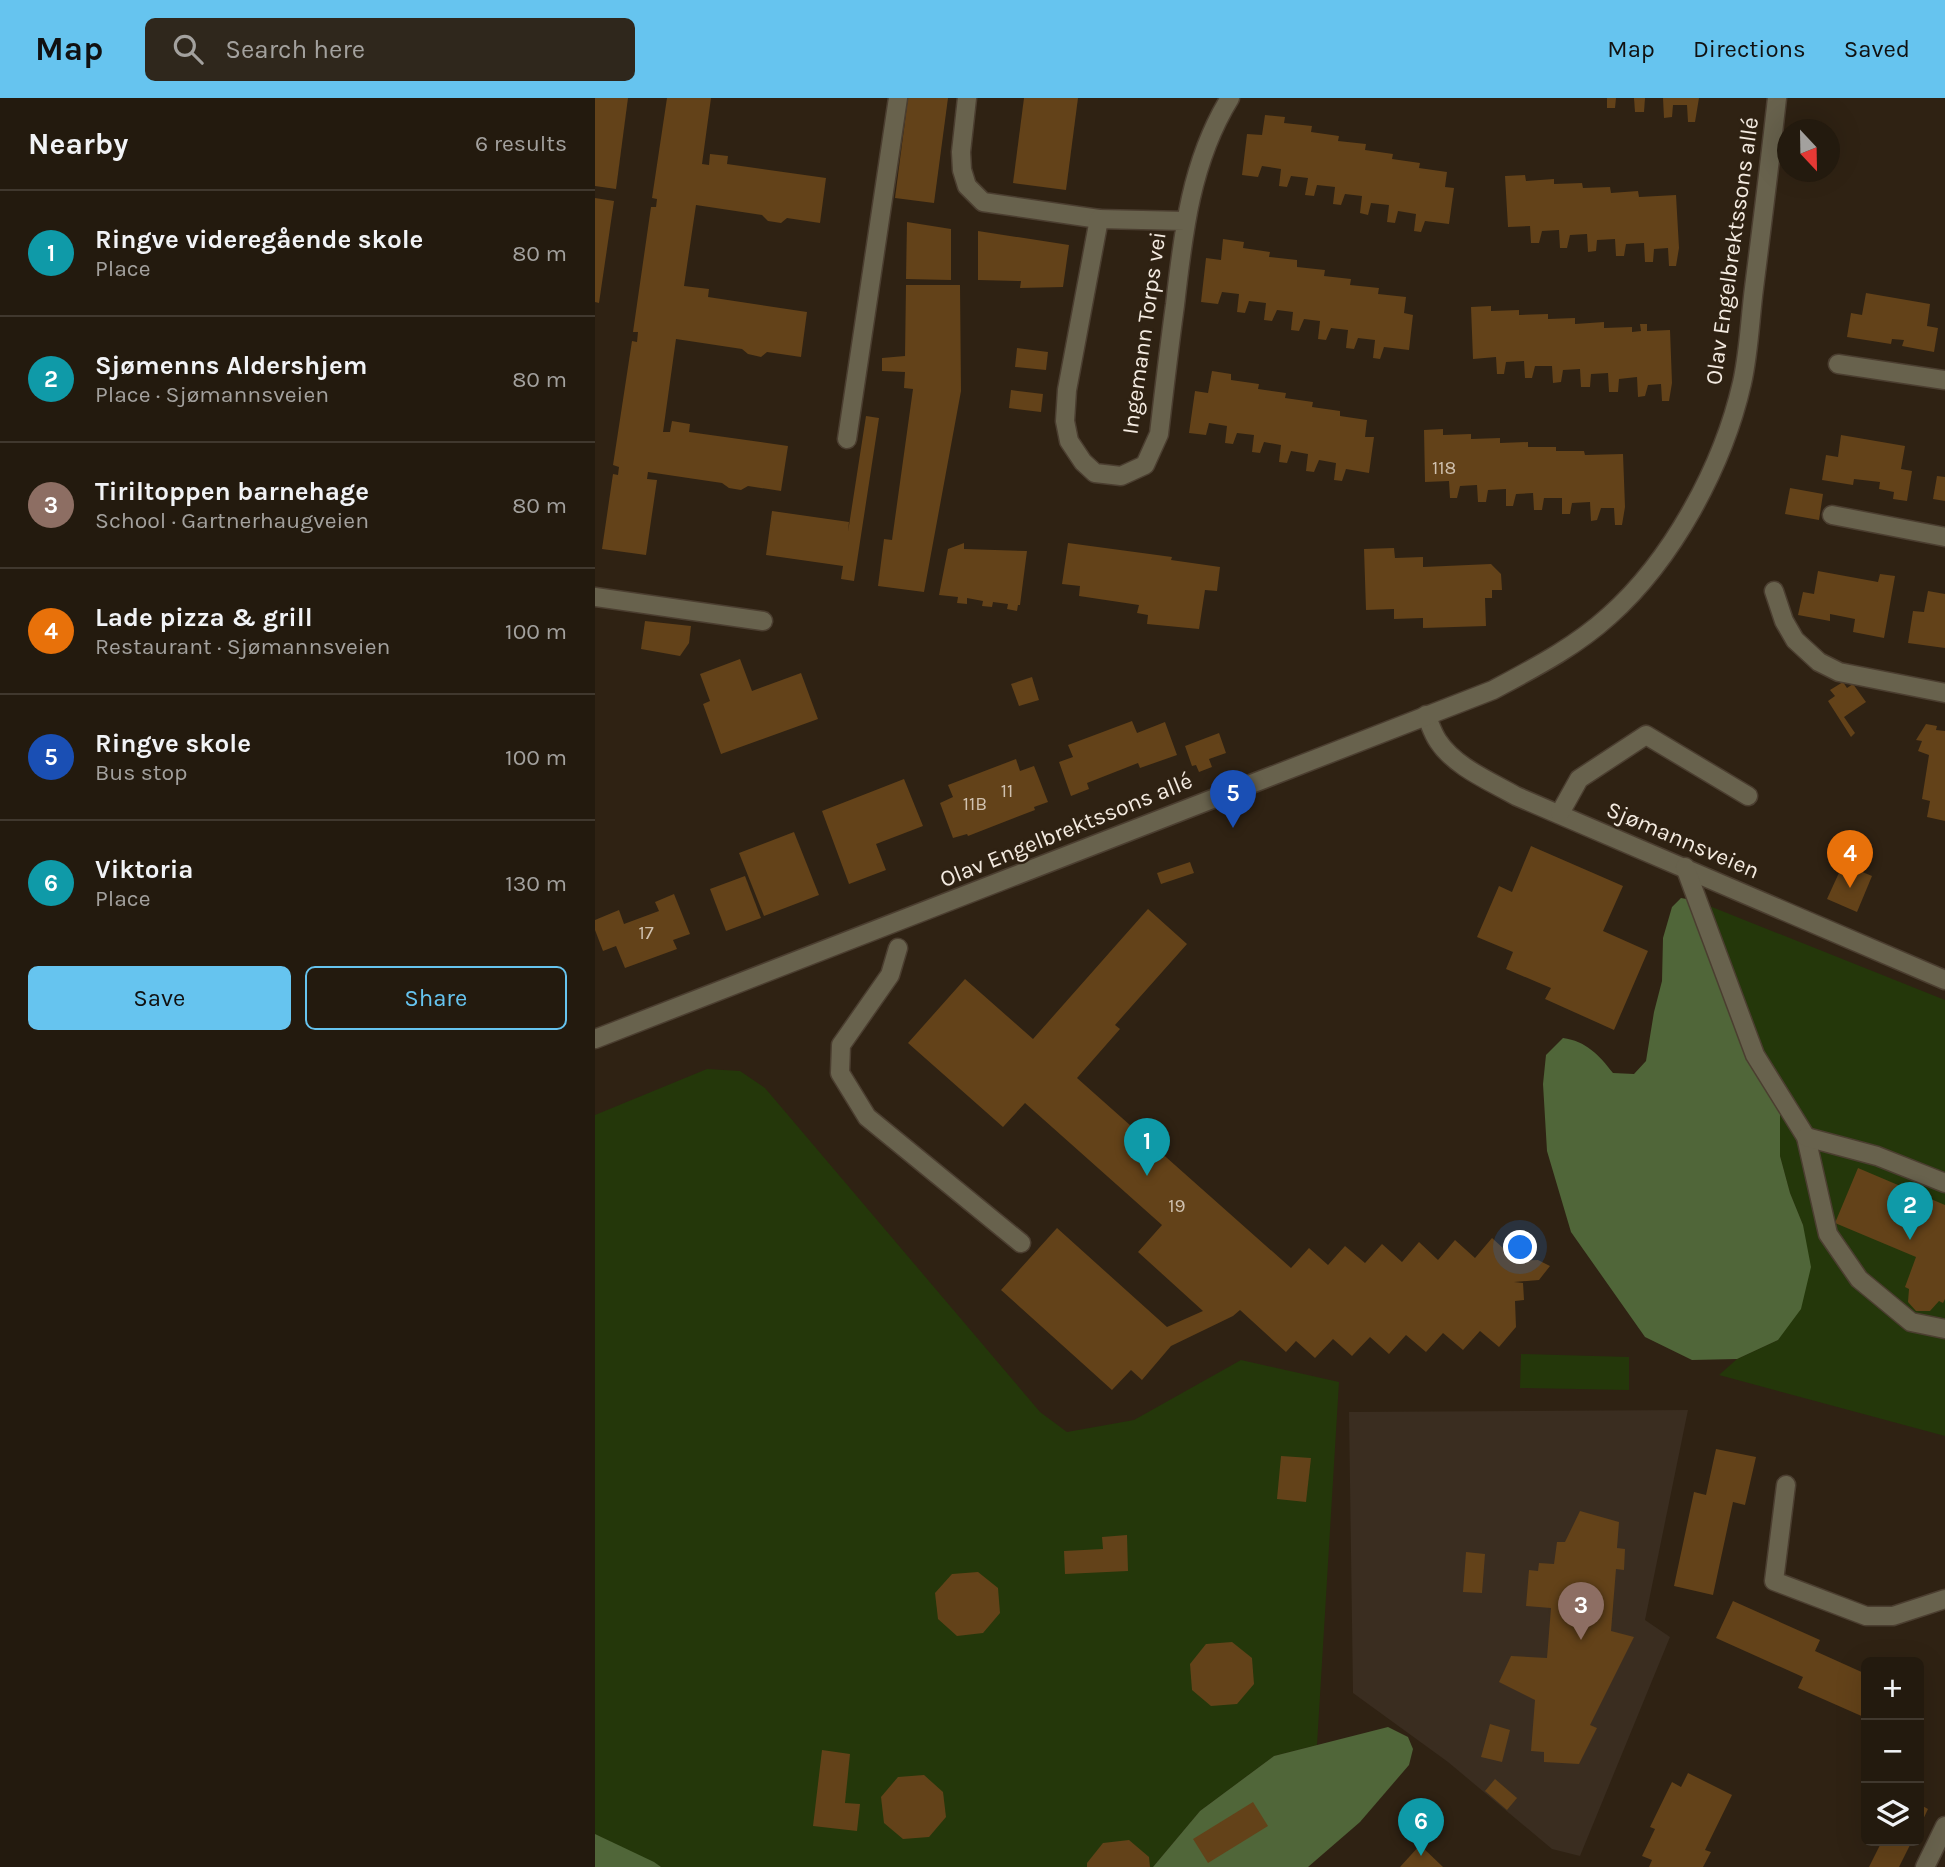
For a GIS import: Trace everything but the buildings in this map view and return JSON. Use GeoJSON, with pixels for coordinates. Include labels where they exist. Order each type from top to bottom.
{"type":"FeatureCollection","features":[{"type":"Feature","properties":{"kind":"street"},"geometry":{"type":"LineString","coordinates":[[847,439],[898,98]]}},
{"type":"Feature","properties":{"kind":"street"},"geometry":{"type":"LineString","coordinates":[[967,98],[961,170],[967,186],[983,202],[1099,219]]}},
{"type":"Feature","properties":{"kind":"street","name":"Ingemann Torps vei"},"geometry":{"type":"LineString","coordinates":[[1185,221],[1099,219],[1067,390],[1065,421],[1069,441],[1083,462],[1095,473],[1121,477],[1145,465],[1159,434],[1185,221],[1197,171],[1230,98]]}},
{"type":"Feature","properties":{"kind":"street","name":"Olav Engelbrektssons allé"},"geometry":{"type":"LineString","coordinates":[[595,1039],[1493,690],[1572,645],[1610,615],[1649,573],[1681,529],[1727,434],[1742,382],[1777,98]]}},
{"type":"Feature","properties":{"kind":"street"},"geometry":{"type":"LineString","coordinates":[[1838,364],[1945,380]]}},
{"type":"Feature","properties":{"kind":"street"},"geometry":{"type":"LineString","coordinates":[[1832,515],[1945,537]]}},
{"type":"Feature","properties":{"kind":"street"},"geometry":{"type":"LineString","coordinates":[[1774,591],[1784,621],[1795,640],[1819,662],[1839,672],[1945,693]]}},
{"type":"Feature","properties":{"kind":"street"},"geometry":{"type":"LineString","coordinates":[[595,597],[763,621]]}},
{"type":"Feature","properties":{"kind":"street","name":"Sjømannsveien"},"geometry":{"type":"LineString","coordinates":[[1426,715],[1437,741],[1448,754],[1516,796],[1945,979]]}},
{"type":"Feature","properties":{"kind":"street"},"geometry":{"type":"LineString","coordinates":[[1560,813],[1579,779],[1646,735],[1748,796]]}},
{"type":"Feature","properties":{"kind":"street"},"geometry":{"type":"LineString","coordinates":[[1685,867],[1755,1055],[1806,1137],[1828,1234],[1860,1279],[1910,1322],[1945,1329]]}},
{"type":"Feature","properties":{"kind":"street"},"geometry":{"type":"LineString","coordinates":[[898,948],[890,975],[841,1045],[840,1073],[867,1117],[1021,1243]]}},
{"type":"Feature","properties":{"kind":"street"},"geometry":{"type":"LineString","coordinates":[[1806,1137],[1877,1156],[1945,1183]]}},
{"type":"Feature","properties":{"kind":"street"},"geometry":{"type":"LineString","coordinates":[[1786,1485],[1774,1581],[1866,1616],[1893,1616],[1945,1599]]}},
{"type":"Feature","properties":{"kind":"street"},"geometry":{"type":"LineString","coordinates":[[1925,1867],[1945,1826]]}},
{"type":"Feature","properties":{"kind":"shaded area"},"geometry":{"type":"Polygon","coordinates":[[[1688,1410],[1645,1620],[1670,1637],[1580,1856],[1552,1849],[1448,1762],[1353,1693],[1349,1412],[1688,1410]]]}},
{"type":"Feature","properties":{"kind":"green space"},"geometry":{"type":"Polygon","coordinates":[[[1681,898],[1697,901],[1787,1108],[1780,1113],[1780,1156],[1790,1193],[1803,1225],[1811,1267],[1801,1309],[1778,1340],[1737,1359],[1692,1360],[1645,1337],[1571,1232],[1547,1151],[1543,1084],[1546,1055],[1563,1038],[1579,1042],[1591,1050],[1613,1073],[1634,1074],[1646,1061],[1662,981],[1663,938],[1672,907],[1681,898]]]}},
{"type":"Feature","properties":{"kind":"green space"},"geometry":{"type":"Polygon","coordinates":[[[1697,901],[1945,1000],[1945,1436],[1719,1375],[1737,1359],[1778,1340],[1803,1225],[1790,1193],[1780,1156],[1780,1113],[1697,901]]]}},
{"type":"Feature","properties":{"kind":"green space"},"geometry":{"type":"Polygon","coordinates":[[[707,1069],[740,1071],[765,1088],[1040,1412],[1067,1432],[1134,1420],[1241,1360],[1339,1382],[1317,1745],[1274,1756],[1200,1811],[1153,1867],[661,1867],[595,1834],[595,1115],[707,1069]]]}},
{"type":"Feature","properties":{"kind":"green space"},"geometry":{"type":"Polygon","coordinates":[[[1521,1354],[1629,1357],[1629,1390],[1520,1388],[1521,1354]]]}},
{"type":"Feature","properties":{"kind":"green space"},"geometry":{"type":"Polygon","coordinates":[[[1388,1727],[1408,1737],[1413,1749],[1409,1765],[1360,1822],[1308,1867],[1153,1867],[1200,1811],[1274,1756],[1388,1727]]]}},
{"type":"Feature","properties":{"kind":"green space"},"geometry":{"type":"Polygon","coordinates":[[[595,1834],[654,1862],[661,1867],[595,1867],[595,1834]]]}},
{"type":"Feature","properties":{"kind":"place","name":"Ringve skole"},"geometry":{"type":"Point","coordinates":[1233,828]}},
{"type":"Feature","properties":{"kind":"place","name":"Lade pizza & grill"},"geometry":{"type":"Point","coordinates":[1850,888]}},
{"type":"Feature","properties":{"kind":"place","name":"Ringve videregående skole"},"geometry":{"type":"Point","coordinates":[1147,1176]}},
{"type":"Feature","properties":{"kind":"place","name":"Sjømenns Aldershjem"},"geometry":{"type":"Point","coordinates":[1910,1240]}},
{"type":"Feature","properties":{"kind":"place","name":"Tiriltoppen barnehage"},"geometry":{"type":"Point","coordinates":[1581,1640]}},
{"type":"Feature","properties":{"kind":"place","name":"Viktoria"},"geometry":{"type":"Point","coordinates":[1421,1856]}}]}
